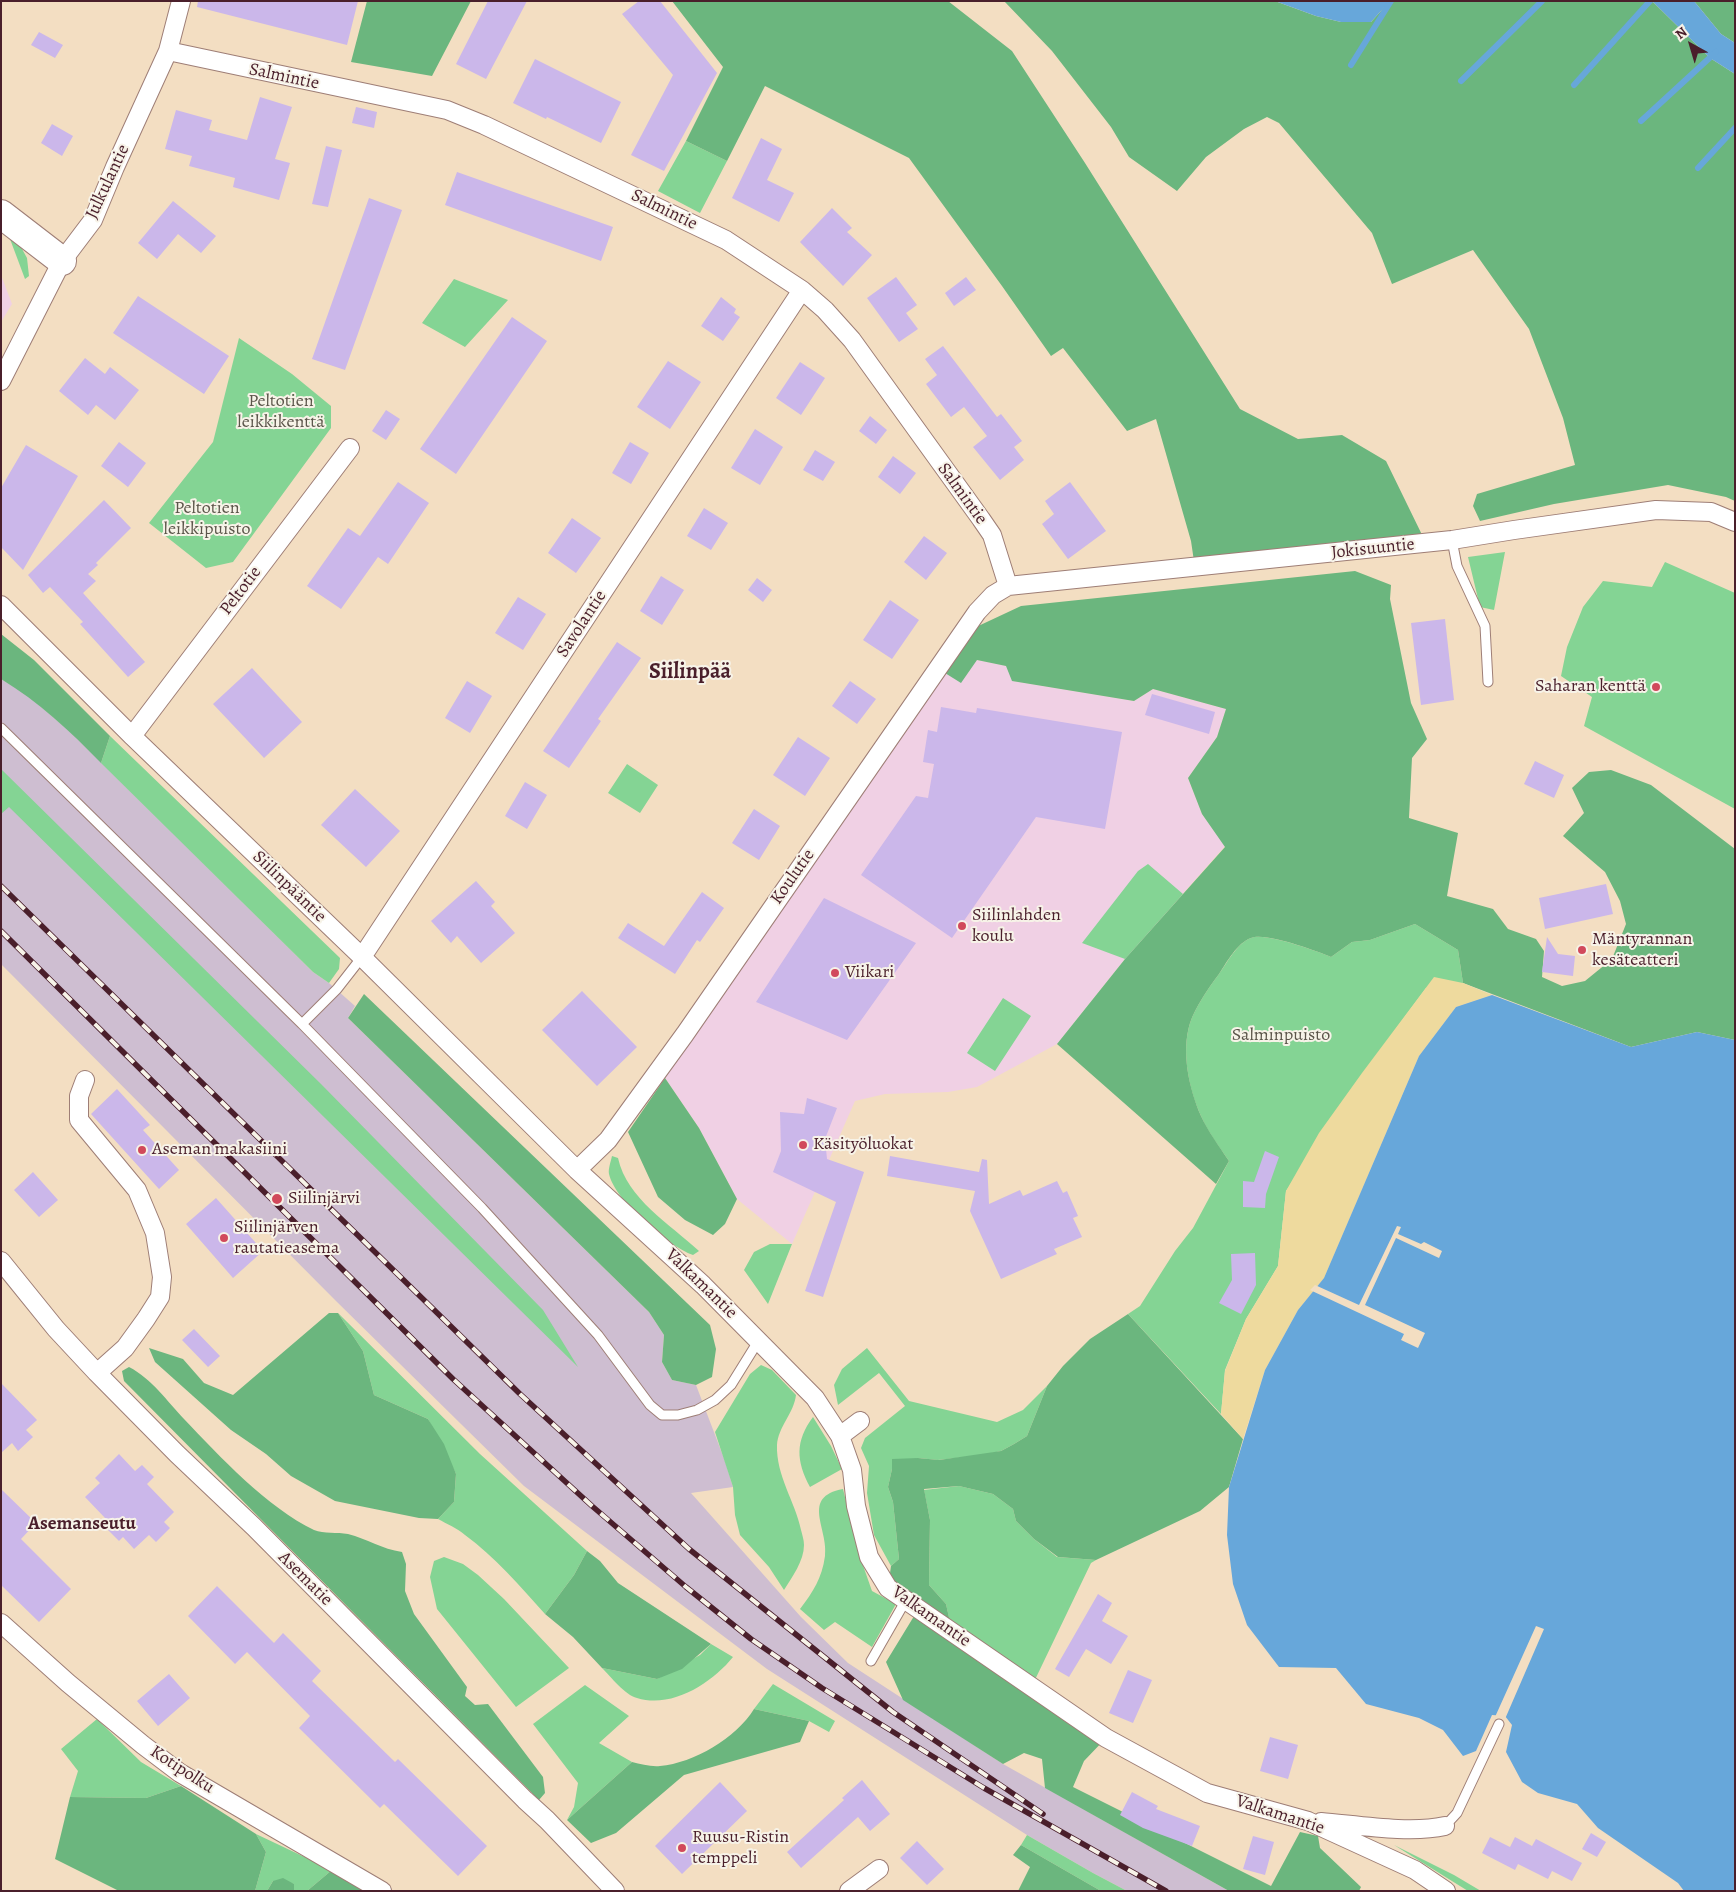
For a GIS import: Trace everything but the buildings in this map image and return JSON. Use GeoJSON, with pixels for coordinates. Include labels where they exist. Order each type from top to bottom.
{"type":"FeatureCollection","features":[{"type":"Feature","properties":{"kind":"main road"},"geometry":{"type":"LineString","coordinates":[[1,214],[62,261]]}},
{"type":"Feature","properties":{"kind":"street","name":"Julkulantie"},"geometry":{"type":"LineString","coordinates":[[1,381],[62,261],[93,220],[168,52],[181,1]]}},
{"type":"Feature","properties":{"kind":"street","name":"Salmintie"},"geometry":{"type":"LineString","coordinates":[[168,52],[446,110],[484,125],[726,240],[802,290],[825,310],[852,340],[992,535],[1008,586]]}},
{"type":"Feature","properties":{"kind":"street","name":"Savolantie"},"geometry":{"type":"LineString","coordinates":[[362,957],[802,290]]}},
{"type":"Feature","properties":{"kind":"street","name":"Peltotie"},"geometry":{"type":"LineString","coordinates":[[132,736],[350,448]]}},
{"type":"Feature","properties":{"kind":"street","name":"Jokisuuntie"},"geometry":{"type":"LineString","coordinates":[[1008,586],[1452,540],[1656,510],[1710,512],[1735,522]]}},
{"type":"Feature","properties":{"kind":"street","name":"Koulutie"},"geometry":{"type":"LineString","coordinates":[[577,1170],[608,1140],[684,1034],[977,612],[993,595],[1008,586]]}},
{"type":"Feature","properties":{"kind":"street","name":"Siilinpääntie"},"geometry":{"type":"LineString","coordinates":[[1,605],[132,736],[362,957],[577,1170]]}},
{"type":"Feature","properties":{"kind":"street"},"geometry":{"type":"LineString","coordinates":[[85,1080],[79,1096],[79,1120],[137,1190],[155,1233],[162,1277],[160,1297],[146,1319],[124,1348],[97,1373]]}},
{"type":"Feature","properties":{"kind":"street","name":"Valkamantie"},"geometry":{"type":"LineString","coordinates":[[577,1170],[703,1285],[815,1398],[840,1436],[852,1470],[856,1506],[869,1557],[888,1588],[1106,1738],[1127,1750],[1207,1793],[1308,1820],[1414,1870],[1446,1891]]}},
{"type":"Feature","properties":{"kind":"street","name":"Asematie"},"geometry":{"type":"LineString","coordinates":[[1,1262],[56,1329],[97,1373],[177,1454],[254,1527],[547,1820],[615,1891]]}},
{"type":"Feature","properties":{"kind":"street"},"geometry":{"type":"LineString","coordinates":[[840,1436],[860,1421]]}},
{"type":"Feature","properties":{"kind":"street","name":"Kotipolku"},"geometry":{"type":"LineString","coordinates":[[1,1623],[68,1683],[180,1773],[382,1891]]}},
{"type":"Feature","properties":{"kind":"street"},"geometry":{"type":"LineString","coordinates":[[1308,1820],[1373,1827],[1430,1829],[1445,1826]]}},
{"type":"Feature","properties":{"kind":"street"},"geometry":{"type":"LineString","coordinates":[[849,1891],[879,1869]]}},
{"type":"Feature","properties":{"kind":"lane"},"geometry":{"type":"LineString","coordinates":[[1452,540],[1457,566],[1485,626],[1488,682]]}},
{"type":"Feature","properties":{"kind":"lane"},"geometry":{"type":"LineString","coordinates":[[1,728],[302,1024],[482,1208],[598,1334],[650,1405],[662,1415],[678,1415],[697,1410],[715,1400],[731,1385],[759,1340]]}},
{"type":"Feature","properties":{"kind":"lane"},"geometry":{"type":"LineString","coordinates":[[302,1024],[337,989],[362,957]]}},
{"type":"Feature","properties":{"kind":"lane"},"geometry":{"type":"LineString","coordinates":[[871,1661],[906,1600]]}},
{"type":"Feature","properties":{"kind":"lane"},"geometry":{"type":"LineString","coordinates":[[1445,1826],[1456,1813],[1498,1724]]}},
{"type":"Feature","properties":{"kind":"shaded area"},"geometry":{"type":"Polygon","coordinates":[[[1,275],[12,304],[1,322],[1,275]]]}},
{"type":"Feature","properties":{"kind":"shaded area","name":"Siilinlahden koulu"},"geometry":{"type":"Polygon","coordinates":[[[977,660],[1007,666],[1013,681],[1134,701],[1153,689],[1226,709],[1217,737],[1188,778],[1202,814],[1225,846],[1125,959],[1057,1044],[977,1087],[948,1092],[885,1094],[855,1101],[792,1244],[737,1199],[699,1128],[665,1078],[945,673],[977,660]]]}},
{"type":"Feature","properties":{"kind":"shaded area"},"geometry":{"type":"Polygon","coordinates":[[[1,679],[25,693],[73,734],[313,972],[329,983],[355,1006],[348,1018],[649,1312],[664,1335],[662,1362],[672,1380],[696,1385],[733,1487],[691,1493],[801,1617],[848,1663],[1003,1764],[1229,1891],[1127,1891],[1027,1835],[767,1669],[524,1486],[336,1301],[1,964],[1,679]]]}},
{"type":"Feature","properties":{"kind":"green space"},"geometry":{"type":"Polygon","coordinates":[[[367,1],[471,1],[432,76],[351,62],[367,1]]]}},
{"type":"Feature","properties":{"kind":"green space"},"geometry":{"type":"Polygon","coordinates":[[[672,1],[948,1],[1012,51],[1240,409],[1298,439],[1342,435],[1386,461],[1426,543],[1195,568],[1191,541],[1156,419],[1127,431],[1063,348],[1051,356],[909,158],[765,86],[727,161],[686,141],[723,67],[672,1]]]}},
{"type":"Feature","properties":{"kind":"green space"},"geometry":{"type":"Polygon","coordinates":[[[1004,1],[1275,1],[1316,16],[1341,22],[1371,22],[1390,1],[1652,1],[1710,58],[1735,74],[1735,501],[1726,497],[1668,485],[1554,504],[1480,521],[1473,506],[1477,494],[1575,465],[1563,418],[1529,329],[1473,250],[1392,284],[1372,233],[1279,123],[1267,117],[1244,129],[1206,157],[1177,191],[1129,157],[1111,127],[1052,51],[1004,1]]]}},
{"type":"Feature","properties":{"kind":"green space"},"geometry":{"type":"Polygon","coordinates":[[[1694,1],[1735,1],[1735,43],[1721,34],[1694,1]]]}},
{"type":"Feature","properties":{"kind":"green space"},"geometry":{"type":"Polygon","coordinates":[[[686,141],[727,161],[700,213],[658,191],[686,141]]]}},
{"type":"Feature","properties":{"kind":"green space"},"geometry":{"type":"Polygon","coordinates":[[[16,238],[27,258],[29,276],[25,279],[10,239],[16,238]]]}},
{"type":"Feature","properties":{"kind":"green space"},"geometry":{"type":"Polygon","coordinates":[[[454,279],[508,300],[465,347],[422,323],[454,279]]]}},
{"type":"Feature","properties":{"kind":"green space"},"geometry":{"type":"Polygon","coordinates":[[[239,338],[292,374],[331,406],[331,428],[233,562],[206,568],[149,523],[213,442],[239,338]]]}},
{"type":"Feature","properties":{"kind":"green space"},"geometry":{"type":"Polygon","coordinates":[[[1505,552],[1494,610],[1480,607],[1468,557],[1505,552]]]}},
{"type":"Feature","properties":{"kind":"green space","name":"Saharan kenttä"},"geometry":{"type":"Polygon","coordinates":[[[1665,562],[1735,593],[1735,809],[1584,726],[1592,697],[1561,676],[1567,647],[1583,607],[1603,581],[1652,587],[1665,562]]]}},
{"type":"Feature","properties":{"kind":"green space"},"geometry":{"type":"Polygon","coordinates":[[[1355,571],[1391,585],[1390,599],[1411,703],[1427,739],[1412,758],[1409,818],[1458,833],[1447,896],[1493,909],[1508,929],[1536,939],[1544,951],[1542,977],[1562,986],[1585,981],[1612,959],[1626,924],[1620,901],[1605,872],[1563,836],[1584,813],[1572,788],[1589,772],[1611,770],[1651,785],[1735,849],[1735,1040],[1697,1032],[1631,1047],[1463,983],[1458,950],[1415,924],[1370,940],[1352,942],[1331,957],[1279,940],[1251,938],[1237,948],[1207,991],[1192,1017],[1187,1034],[1186,1058],[1193,1094],[1204,1122],[1229,1161],[1216,1184],[1057,1044],[1125,959],[1225,847],[1202,814],[1188,778],[1217,737],[1226,709],[1153,689],[1134,701],[1012,681],[1006,666],[977,660],[961,683],[945,673],[974,628],[1021,606],[1355,571]]]}},
{"type":"Feature","properties":{"kind":"green space"},"geometry":{"type":"Polygon","coordinates":[[[1,634],[34,660],[110,736],[101,763],[54,718],[28,697],[1,679],[1,634]]]}},
{"type":"Feature","properties":{"kind":"green space"},"geometry":{"type":"Polygon","coordinates":[[[110,736],[340,958],[339,969],[329,983],[313,972],[101,763],[110,736]]]}},
{"type":"Feature","properties":{"kind":"green space"},"geometry":{"type":"Polygon","coordinates":[[[627,764],[658,785],[640,813],[608,793],[627,764]]]}},
{"type":"Feature","properties":{"kind":"green space"},"geometry":{"type":"Polygon","coordinates":[[[1,769],[321,1084],[543,1310],[578,1367],[9,807],[1,814],[1,769]]]}},
{"type":"Feature","properties":{"kind":"green space"},"geometry":{"type":"Polygon","coordinates":[[[1148,864],[1183,894],[1125,959],[1082,943],[1138,871],[1148,864]]]}},
{"type":"Feature","properties":{"kind":"green space","name":"Salminpuisto"},"geometry":{"type":"Polygon","coordinates":[[[1415,924],[1458,950],[1463,983],[1426,988],[1395,1030],[1286,1191],[1278,1266],[1246,1319],[1225,1370],[1221,1414],[1128,1314],[1140,1306],[1175,1251],[1193,1228],[1229,1161],[1204,1122],[1193,1094],[1186,1058],[1187,1034],[1192,1017],[1207,991],[1233,954],[1241,944],[1251,938],[1279,940],[1331,957],[1352,942],[1370,940],[1415,924]]]}},
{"type":"Feature","properties":{"kind":"green space"},"geometry":{"type":"Polygon","coordinates":[[[364,994],[710,1325],[716,1349],[712,1377],[696,1385],[672,1380],[662,1362],[664,1335],[649,1312],[348,1018],[364,994]]]}},
{"type":"Feature","properties":{"kind":"green space"},"geometry":{"type":"Polygon","coordinates":[[[1003,998],[1031,1016],[995,1071],[967,1053],[1003,998]]]}},
{"type":"Feature","properties":{"kind":"green space"},"geometry":{"type":"Polygon","coordinates":[[[665,1078],[699,1128],[737,1199],[725,1224],[713,1235],[685,1220],[658,1197],[628,1132],[665,1078]]]}},
{"type":"Feature","properties":{"kind":"green space"},"geometry":{"type":"Polygon","coordinates":[[[612,1156],[618,1158],[630,1186],[640,1198],[663,1221],[699,1251],[693,1255],[657,1233],[621,1197],[613,1185],[609,1174],[612,1156]]]}},
{"type":"Feature","properties":{"kind":"green space"},"geometry":{"type":"Polygon","coordinates":[[[770,1244],[792,1244],[768,1304],[744,1270],[754,1252],[770,1244]]]}},
{"type":"Feature","properties":{"kind":"green space"},"geometry":{"type":"Polygon","coordinates":[[[329,1313],[338,1313],[363,1351],[374,1395],[428,1419],[444,1444],[456,1474],[454,1502],[438,1519],[419,1518],[335,1501],[291,1476],[266,1454],[231,1430],[155,1362],[149,1348],[183,1359],[204,1383],[233,1395],[329,1313]]]}},
{"type":"Feature","properties":{"kind":"green space"},"geometry":{"type":"Polygon","coordinates":[[[338,1313],[480,1454],[587,1551],[574,1575],[545,1614],[487,1553],[459,1530],[438,1519],[454,1502],[456,1474],[428,1419],[374,1395],[363,1351],[338,1313]]]}},
{"type":"Feature","properties":{"kind":"green space"},"geometry":{"type":"Polygon","coordinates":[[[1128,1314],[1243,1439],[1229,1487],[1200,1511],[1096,1560],[1058,1557],[1034,1539],[1016,1521],[1013,1509],[993,1494],[959,1486],[924,1489],[930,1520],[929,1585],[946,1604],[952,1631],[1106,1738],[1084,1761],[1073,1787],[1271,1886],[1300,1832],[1318,1836],[1320,1848],[1361,1887],[1359,1891],[1229,1891],[1045,1788],[1042,1759],[1024,1753],[1003,1764],[903,1700],[886,1662],[919,1608],[888,1588],[891,1566],[899,1559],[893,1502],[888,1487],[892,1459],[918,1458],[939,1460],[1001,1451],[1014,1444],[1027,1436],[1047,1386],[1063,1366],[1090,1339],[1128,1314]]]}},
{"type":"Feature","properties":{"kind":"green space"},"geometry":{"type":"Polygon","coordinates":[[[867,1348],[909,1401],[997,1422],[1023,1410],[1047,1386],[1027,1436],[1001,1451],[938,1460],[918,1458],[892,1469],[888,1487],[893,1502],[899,1559],[891,1566],[874,1535],[867,1493],[869,1466],[861,1448],[865,1438],[905,1406],[879,1373],[838,1405],[834,1385],[842,1369],[867,1348]]]}},
{"type":"Feature","properties":{"kind":"green space"},"geometry":{"type":"Polygon","coordinates":[[[761,1365],[772,1370],[796,1395],[795,1402],[778,1438],[777,1456],[779,1467],[798,1519],[804,1545],[800,1563],[784,1590],[769,1567],[740,1535],[735,1515],[733,1487],[715,1432],[750,1374],[761,1365]]]}},
{"type":"Feature","properties":{"kind":"green space"},"geometry":{"type":"Polygon","coordinates":[[[129,1367],[152,1384],[228,1465],[279,1509],[314,1530],[348,1534],[388,1549],[402,1552],[406,1564],[405,1591],[414,1614],[467,1687],[465,1696],[475,1705],[488,1704],[543,1777],[545,1793],[539,1800],[124,1381],[122,1371],[129,1367]]]}},
{"type":"Feature","properties":{"kind":"green space"},"geometry":{"type":"Polygon","coordinates":[[[813,1417],[831,1446],[842,1469],[810,1487],[805,1478],[799,1451],[803,1434],[813,1417]]]}},
{"type":"Feature","properties":{"kind":"green space"},"geometry":{"type":"Polygon","coordinates":[[[959,1486],[993,1494],[1013,1509],[1016,1521],[1034,1539],[1057,1557],[1096,1560],[1091,1563],[1032,1686],[952,1632],[946,1604],[929,1585],[930,1520],[924,1490],[959,1486]]]}},
{"type":"Feature","properties":{"kind":"green space"},"geometry":{"type":"Polygon","coordinates":[[[843,1489],[859,1554],[872,1591],[896,1604],[872,1647],[835,1622],[824,1630],[800,1609],[816,1584],[824,1564],[825,1546],[819,1507],[823,1499],[830,1493],[843,1489]]]}},
{"type":"Feature","properties":{"kind":"green space"},"geometry":{"type":"Polygon","coordinates":[[[587,1551],[600,1561],[618,1583],[711,1644],[682,1669],[657,1679],[602,1668],[573,1637],[545,1614],[574,1575],[587,1551]]]}},
{"type":"Feature","properties":{"kind":"green space"},"geometry":{"type":"Polygon","coordinates":[[[444,1557],[463,1564],[478,1575],[504,1599],[569,1668],[516,1707],[437,1609],[430,1577],[434,1561],[444,1557]]]}},
{"type":"Feature","properties":{"kind":"green space"},"geometry":{"type":"Polygon","coordinates":[[[711,1644],[733,1657],[703,1684],[677,1697],[664,1700],[650,1700],[632,1696],[618,1685],[602,1668],[657,1679],[700,1655],[711,1644]]]}},
{"type":"Feature","properties":{"kind":"green space"},"geometry":{"type":"Polygon","coordinates":[[[773,1684],[835,1721],[829,1732],[809,1721],[754,1709],[773,1684]]]}},
{"type":"Feature","properties":{"kind":"green space"},"geometry":{"type":"Polygon","coordinates":[[[585,1685],[629,1716],[599,1743],[632,1762],[567,1820],[574,1807],[578,1783],[533,1724],[585,1685]]]}},
{"type":"Feature","properties":{"kind":"green space"},"geometry":{"type":"Polygon","coordinates":[[[754,1709],[809,1721],[800,1742],[684,1775],[616,1833],[591,1843],[567,1820],[632,1762],[660,1766],[673,1764],[700,1754],[736,1730],[754,1709]]]}},
{"type":"Feature","properties":{"kind":"green space"},"geometry":{"type":"Polygon","coordinates":[[[97,1719],[141,1762],[181,1786],[146,1798],[70,1797],[78,1771],[61,1749],[97,1719]]]}},
{"type":"Feature","properties":{"kind":"green space"},"geometry":{"type":"Polygon","coordinates":[[[181,1786],[256,1834],[266,1852],[255,1891],[119,1891],[55,1859],[70,1797],[146,1798],[181,1786]]]}},
{"type":"Feature","properties":{"kind":"green space"},"geometry":{"type":"Polygon","coordinates":[[[256,1834],[332,1870],[307,1891],[294,1891],[294,1884],[273,1881],[267,1891],[255,1891],[266,1852],[256,1834]]]}},
{"type":"Feature","properties":{"kind":"green space"},"geometry":{"type":"Polygon","coordinates":[[[1027,1835],[1127,1891],[1101,1891],[1021,1845],[1027,1835]]]}},
{"type":"Feature","properties":{"kind":"green space"},"geometry":{"type":"Polygon","coordinates":[[[1021,1845],[1101,1891],[1018,1891],[1030,1867],[1013,1855],[1021,1845]]]}},
{"type":"Feature","properties":{"kind":"green space"},"geometry":{"type":"Polygon","coordinates":[[[1394,1845],[1454,1875],[1481,1891],[1468,1891],[1394,1845]]]}},
{"type":"Feature","properties":{"kind":"green space"},"geometry":{"type":"Polygon","coordinates":[[[332,1870],[365,1891],[307,1891],[332,1870]]]}},
{"type":"Feature","properties":{"kind":"green space"},"geometry":{"type":"Polygon","coordinates":[[[283,1878],[294,1884],[294,1891],[267,1891],[273,1881],[283,1878]]]}},
{"type":"Feature","properties":{"kind":"sand"},"geometry":{"type":"Polygon","coordinates":[[[1434,977],[1463,983],[1492,995],[1456,1007],[1419,1056],[1324,1278],[1298,1310],[1265,1370],[1243,1439],[1221,1414],[1225,1371],[1246,1319],[1278,1266],[1286,1191],[1319,1133],[1434,977]]]}},
{"type":"Feature","properties":{"kind":"water"},"geometry":{"type":"Polygon","coordinates":[[[1275,1],[1390,1],[1371,22],[1341,22],[1316,16],[1275,1]]]}},
{"type":"Feature","properties":{"kind":"water"},"geometry":{"type":"Polygon","coordinates":[[[1652,1],[1694,1],[1721,34],[1735,43],[1735,74],[1710,58],[1652,1]]]}},
{"type":"Feature","properties":{"kind":"water"},"geometry":{"type":"Polygon","coordinates":[[[1492,995],[1631,1047],[1697,1032],[1735,1040],[1735,1891],[1684,1891],[1678,1883],[1598,1828],[1577,1804],[1538,1793],[1522,1782],[1506,1752],[1512,1725],[1505,1716],[1492,1715],[1476,1751],[1463,1756],[1443,1730],[1419,1718],[1366,1704],[1336,1668],[1279,1667],[1247,1625],[1233,1584],[1227,1535],[1229,1487],[1265,1370],[1298,1310],[1324,1278],[1419,1056],[1456,1007],[1492,995]]]}},
{"type":"Feature","properties":{"kind":"pier"},"geometry":{"type":"Polygon","coordinates":[[[1397,1226],[1401,1227],[1398,1234],[1421,1244],[1424,1242],[1442,1251],[1439,1258],[1396,1238],[1365,1305],[1425,1333],[1418,1348],[1401,1340],[1404,1334],[1310,1290],[1315,1285],[1359,1305],[1397,1226]]]}},
{"type":"Feature","properties":{"kind":"pier"},"geometry":{"type":"Polygon","coordinates":[[[1536,1626],[1544,1629],[1505,1719],[1495,1717],[1536,1626]]]}},
{"type":"Feature","properties":{"kind":"waterway"},"geometry":{"type":"LineString","coordinates":[[1351,65],[1391,1]]}},
{"type":"Feature","properties":{"kind":"waterway"},"geometry":{"type":"LineString","coordinates":[[1461,81],[1542,1]]}},
{"type":"Feature","properties":{"kind":"waterway"},"geometry":{"type":"LineString","coordinates":[[1574,85],[1650,1]]}},
{"type":"Feature","properties":{"kind":"waterway"},"geometry":{"type":"LineString","coordinates":[[1641,121],[1716,52]]}},
{"type":"Feature","properties":{"kind":"waterway"},"geometry":{"type":"LineString","coordinates":[[1698,168],[1735,128]]}},
{"type":"Feature","properties":{"kind":"railway"},"geometry":{"type":"LineString","coordinates":[[1,886],[520,1394],[689,1549],[893,1712],[1043,1814]]}},
{"type":"Feature","properties":{"kind":"railway"},"geometry":{"type":"LineString","coordinates":[[1,931],[453,1379],[592,1506],[686,1587],[751,1639],[822,1688],[984,1788],[1166,1891]]}},
{"type":"Feature","properties":{"kind":"place","name":"Saharan kenttä"},"geometry":{"type":"Point","coordinates":[1656,687]}},
{"type":"Feature","properties":{"kind":"place","name":"Siilinlahden koulu"},"geometry":{"type":"Point","coordinates":[962,926]}},
{"type":"Feature","properties":{"kind":"place","name":"Mäntyrannan kesäteatteri"},"geometry":{"type":"Point","coordinates":[1582,950]}},
{"type":"Feature","properties":{"kind":"place","name":"Viikari"},"geometry":{"type":"Point","coordinates":[835,973]}},
{"type":"Feature","properties":{"kind":"place","name":"Käsityöluokat"},"geometry":{"type":"Point","coordinates":[803,1145]}},
{"type":"Feature","properties":{"kind":"place","name":"Aseman makasiini"},"geometry":{"type":"Point","coordinates":[142,1150]}},
{"type":"Feature","properties":{"kind":"place","name":"Siilinjärvi"},"geometry":{"type":"Point","coordinates":[277,1199]}},
{"type":"Feature","properties":{"kind":"place","name":"Siilinjärven rautatieasema"},"geometry":{"type":"Point","coordinates":[224,1238]}},
{"type":"Feature","properties":{"kind":"place","name":"Ruusu-Ristin temppeli"},"geometry":{"type":"Point","coordinates":[682,1848]}},
{"type":"Feature","properties":{"kind":"district","name":"Siilinpää"},"geometry":{"type":"Point","coordinates":[690,673]}},
{"type":"Feature","properties":{"kind":"district","name":"Asemanseutu"},"geometry":{"type":"Point","coordinates":[82,1524]}},
{"type":"Feature","properties":{"kind":"park label","name":"Peltotien leikkikenttä"},"geometry":{"type":"Point","coordinates":[281,412]}},
{"type":"Feature","properties":{"kind":"park label","name":"Peltotien leikkipuisto"},"geometry":{"type":"Point","coordinates":[207,519]}}]}
